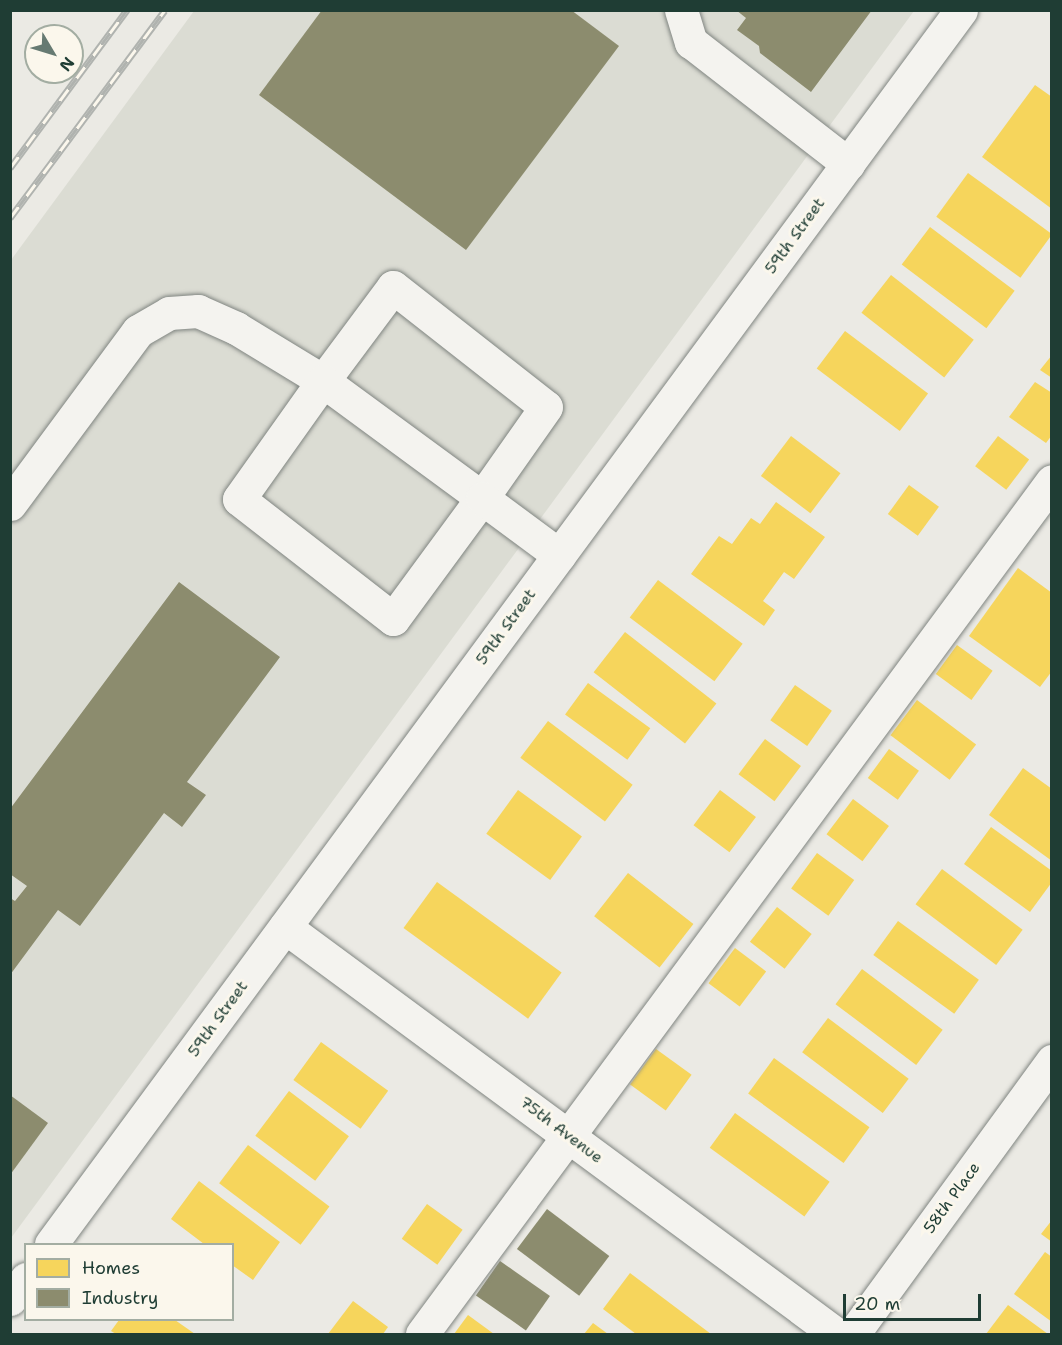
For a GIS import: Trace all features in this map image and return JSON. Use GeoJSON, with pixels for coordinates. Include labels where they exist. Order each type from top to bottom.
{"type":"FeatureCollection","features":[{"type":"Feature","properties":{"kind":"street"},"geometry":{"type":"LineString","coordinates":[[681,10],[691,42],[848,164]]}},
{"type":"Feature","properties":{"kind":"street","name":"59th Street"},"geometry":{"type":"LineString","coordinates":[[52,1243],[961,10]]}},
{"type":"Feature","properties":{"kind":"street"},"geometry":{"type":"LineString","coordinates":[[393,287],[546,407],[393,619],[239,499],[323,381],[393,287]]}},
{"type":"Feature","properties":{"kind":"street"},"geometry":{"type":"LineString","coordinates":[[10,504],[138,331],[169,313],[198,311],[236,328],[323,381],[559,555]]}},
{"type":"Feature","properties":{"kind":"street"},"geometry":{"type":"LineString","coordinates":[[422,1335],[1052,481]]}},
{"type":"Feature","properties":{"kind":"street","name":"75th Avenue"},"geometry":{"type":"LineString","coordinates":[[285,927],[836,1335]]}},
{"type":"Feature","properties":{"kind":"street","name":"58th Place"},"geometry":{"type":"LineString","coordinates":[[853,1335],[1052,1061]]}},
{"type":"Feature","properties":{"kind":"street"},"geometry":{"type":"LineString","coordinates":[[10,1299],[24,1282]]}},
{"type":"Feature","properties":{"kind":"shaded area"},"geometry":{"type":"Polygon","coordinates":[[[194,11],[914,11],[11,1238],[11,260],[194,11]]]}},
{"type":"Feature","properties":{"kind":"building: Homes"},"geometry":{"type":"Polygon","coordinates":[[[1035,85],[1052,97],[1052,209],[982,157],[1035,85]]]}},
{"type":"Feature","properties":{"kind":"building: Homes"},"geometry":{"type":"Polygon","coordinates":[[[968,173],[1052,234],[1020,278],[936,217],[968,173]]]}},
{"type":"Feature","properties":{"kind":"building: Homes"},"geometry":{"type":"Polygon","coordinates":[[[930,227],[1015,291],[986,328],[902,265],[930,227]]]}},
{"type":"Feature","properties":{"kind":"building: Homes"},"geometry":{"type":"Polygon","coordinates":[[[891,275],[974,340],[944,377],[861,313],[891,275]]]}},
{"type":"Feature","properties":{"kind":"building: Homes"},"geometry":{"type":"Polygon","coordinates":[[[845,331],[928,394],[900,431],[817,369],[845,331]]]}},
{"type":"Feature","properties":{"kind":"building: Homes"},"geometry":{"type":"Polygon","coordinates":[[[1052,355],[1052,378],[1040,370],[1052,355]]]}},
{"type":"Feature","properties":{"kind":"building: Homes"},"geometry":{"type":"Polygon","coordinates":[[[1035,382],[1052,393],[1052,435],[1046,443],[1009,417],[1035,382]]]}},
{"type":"Feature","properties":{"kind":"building: Homes"},"geometry":{"type":"Polygon","coordinates":[[[791,436],[841,473],[810,513],[761,476],[791,436]]]}},
{"type":"Feature","properties":{"kind":"building: Homes"},"geometry":{"type":"Polygon","coordinates":[[[998,436],[1029,459],[1006,490],[975,466],[998,436]]]}},
{"type":"Feature","properties":{"kind":"building: Homes"},"geometry":{"type":"Polygon","coordinates":[[[909,485],[939,507],[918,536],[888,514],[909,485]]]}},
{"type":"Feature","properties":{"kind":"building: Homes"},"geometry":{"type":"Polygon","coordinates":[[[776,502],[825,537],[794,579],[784,572],[763,601],[775,610],[764,626],[691,574],[719,536],[732,544],[751,518],[760,524],[776,502]]]}},
{"type":"Feature","properties":{"kind":"building: Homes"},"geometry":{"type":"Polygon","coordinates":[[[1018,568],[1052,593],[1052,671],[1040,687],[969,636],[1018,568]]]}},
{"type":"Feature","properties":{"kind":"building: Homes"},"geometry":{"type":"Polygon","coordinates":[[[658,580],[743,644],[714,681],[630,618],[658,580]]]}},
{"type":"Feature","properties":{"kind":"building: Homes"},"geometry":{"type":"Polygon","coordinates":[[[625,632],[716,703],[685,744],[594,672],[625,632]]]}},
{"type":"Feature","properties":{"kind":"building: Homes"},"geometry":{"type":"Polygon","coordinates":[[[957,645],[993,671],[971,700],[936,674],[957,645]]]}},
{"type":"Feature","properties":{"kind":"building: Homes"},"geometry":{"type":"Polygon","coordinates":[[[588,683],[650,728],[627,760],[565,715],[588,683]]]}},
{"type":"Feature","properties":{"kind":"building: Homes"},"geometry":{"type":"Polygon","coordinates":[[[795,685],[832,711],[807,746],[770,720],[795,685]]]}},
{"type":"Feature","properties":{"kind":"building: Homes"},"geometry":{"type":"Polygon","coordinates":[[[917,700],[976,745],[950,780],[891,735],[917,700]]]}},
{"type":"Feature","properties":{"kind":"building: Homes"},"geometry":{"type":"Polygon","coordinates":[[[548,721],[633,785],[605,822],[520,758],[548,721]]]}},
{"type":"Feature","properties":{"kind":"building: Homes"},"geometry":{"type":"Polygon","coordinates":[[[765,739],[801,766],[774,801],[739,774],[765,739]]]}},
{"type":"Feature","properties":{"kind":"building: Homes"},"geometry":{"type":"Polygon","coordinates":[[[889,749],[919,771],[898,800],[868,778],[889,749]]]}},
{"type":"Feature","properties":{"kind":"building: Homes"},"geometry":{"type":"Polygon","coordinates":[[[1023,768],[1052,789],[1052,861],[989,815],[1023,768]]]}},
{"type":"Feature","properties":{"kind":"building: Homes"},"geometry":{"type":"Polygon","coordinates":[[[518,790],[582,836],[550,880],[486,834],[518,790]]]}},
{"type":"Feature","properties":{"kind":"building: Homes"},"geometry":{"type":"Polygon","coordinates":[[[720,790],[756,817],[729,852],[694,825],[720,790]]]}},
{"type":"Feature","properties":{"kind":"building: Homes"},"geometry":{"type":"Polygon","coordinates":[[[853,799],[889,826],[862,861],[827,834],[853,799]]]}},
{"type":"Feature","properties":{"kind":"building: Homes"},"geometry":{"type":"Polygon","coordinates":[[[991,827],[1052,871],[1052,882],[1030,912],[964,864],[991,827]]]}},
{"type":"Feature","properties":{"kind":"building: Homes"},"geometry":{"type":"Polygon","coordinates":[[[817,853],[854,880],[828,916],[791,889],[817,853]]]}},
{"type":"Feature","properties":{"kind":"building: Homes"},"geometry":{"type":"Polygon","coordinates":[[[942,869],[1023,930],[996,965],[916,904],[942,869]]]}},
{"type":"Feature","properties":{"kind":"building: Homes"},"geometry":{"type":"Polygon","coordinates":[[[628,873],[693,924],[660,967],[594,916],[628,873]]]}},
{"type":"Feature","properties":{"kind":"building: Homes"},"geometry":{"type":"Polygon","coordinates":[[[437,882],[562,973],[528,1019],[403,928],[437,882]]]}},
{"type":"Feature","properties":{"kind":"building: Homes"},"geometry":{"type":"Polygon","coordinates":[[[777,907],[812,934],[785,969],[750,942],[777,907]]]}},
{"type":"Feature","properties":{"kind":"building: Homes"},"geometry":{"type":"Polygon","coordinates":[[[898,921],[979,980],[954,1014],[873,955],[898,921]]]}},
{"type":"Feature","properties":{"kind":"building: Homes"},"geometry":{"type":"Polygon","coordinates":[[[735,948],[766,971],[740,1007],[709,983],[735,948]]]}},
{"type":"Feature","properties":{"kind":"building: Homes"},"geometry":{"type":"Polygon","coordinates":[[[862,969],[943,1030],[916,1065],[836,1004],[862,969]]]}},
{"type":"Feature","properties":{"kind":"building: Homes"},"geometry":{"type":"Polygon","coordinates":[[[828,1018],[909,1079],[883,1113],[802,1052],[828,1018]]]}},
{"type":"Feature","properties":{"kind":"building: Homes"},"geometry":{"type":"Polygon","coordinates":[[[321,1042],[388,1091],[361,1129],[293,1080],[321,1042]]]}},
{"type":"Feature","properties":{"kind":"building: Homes"},"geometry":{"type":"Polygon","coordinates":[[[656,1049],[692,1075],[666,1110],[630,1085],[656,1049]]]}},
{"type":"Feature","properties":{"kind":"building: Homes"},"geometry":{"type":"Polygon","coordinates":[[[774,1058],[869,1127],[844,1163],[748,1094],[774,1058]]]}},
{"type":"Feature","properties":{"kind":"building: Homes"},"geometry":{"type":"Polygon","coordinates":[[[289,1091],[349,1136],[315,1181],[255,1136],[289,1091]]]}},
{"type":"Feature","properties":{"kind":"building: Homes"},"geometry":{"type":"Polygon","coordinates":[[[735,1113],[830,1182],[804,1217],[710,1148],[735,1113]]]}},
{"type":"Feature","properties":{"kind":"building: Homes"},"geometry":{"type":"Polygon","coordinates":[[[248,1145],[329,1206],[301,1245],[219,1183],[248,1145]]]}},
{"type":"Feature","properties":{"kind":"building: Homes"},"geometry":{"type":"Polygon","coordinates":[[[199,1181],[280,1242],[253,1280],[234,1266],[234,1243],[203,1243],[171,1219],[199,1181]]]}},
{"type":"Feature","properties":{"kind":"building: Homes"},"geometry":{"type":"Polygon","coordinates":[[[427,1204],[463,1230],[437,1265],[402,1239],[427,1204]]]}},
{"type":"Feature","properties":{"kind":"building: Homes"},"geometry":{"type":"Polygon","coordinates":[[[1052,1220],[1052,1242],[1041,1234],[1052,1220]]]}},
{"type":"Feature","properties":{"kind":"building: Homes"},"geometry":{"type":"Polygon","coordinates":[[[1045,1252],[1052,1257],[1052,1322],[1014,1294],[1045,1252]]]}},
{"type":"Feature","properties":{"kind":"building: Homes"},"geometry":{"type":"Polygon","coordinates":[[[630,1273],[711,1334],[636,1334],[603,1309],[630,1273]]]}},
{"type":"Feature","properties":{"kind":"building: Homes"},"geometry":{"type":"Polygon","coordinates":[[[353,1301],[388,1327],[383,1334],[328,1334],[353,1301]]]}},
{"type":"Feature","properties":{"kind":"building: Homes"},"geometry":{"type":"Polygon","coordinates":[[[1008,1305],[1048,1334],[986,1334],[1008,1305]]]}},
{"type":"Feature","properties":{"kind":"building: Homes"},"geometry":{"type":"Polygon","coordinates":[[[468,1315],[494,1334],[454,1334],[468,1315]]]}},
{"type":"Feature","properties":{"kind":"building: Homes"},"geometry":{"type":"Polygon","coordinates":[[[118,1321],[176,1321],[195,1334],[116,1334],[111,1331],[118,1321]]]}},
{"type":"Feature","properties":{"kind":"building: Homes"},"geometry":{"type":"Polygon","coordinates":[[[593,1323],[608,1334],[584,1334],[593,1323]]]}},
{"type":"Feature","properties":{"kind":"building: Industry"},"geometry":{"type":"Polygon","coordinates":[[[322,10],[571,10],[619,46],[466,250],[259,95],[322,10]]]}},
{"type":"Feature","properties":{"kind":"building: Industry"},"geometry":{"type":"Polygon","coordinates":[[[736,10],[872,10],[811,92],[760,53],[759,46],[737,30],[746,18],[736,10]]]}},
{"type":"Feature","properties":{"kind":"building: Industry"},"geometry":{"type":"Polygon","coordinates":[[[179,582],[280,657],[187,782],[206,795],[182,827],[164,813],[80,926],[58,910],[10,975],[10,898],[15,901],[27,886],[10,874],[10,809],[179,582]]]}},
{"type":"Feature","properties":{"kind":"building: Industry"},"geometry":{"type":"Polygon","coordinates":[[[10,1095],[48,1123],[10,1175],[10,1095]]]}},
{"type":"Feature","properties":{"kind":"building: Industry"},"geometry":{"type":"Polygon","coordinates":[[[547,1209],[609,1256],[579,1296],[517,1249],[547,1209]]]}},
{"type":"Feature","properties":{"kind":"building: Industry"},"geometry":{"type":"Polygon","coordinates":[[[500,1261],[550,1296],[526,1330],[476,1295],[500,1261]]]}},
{"type":"Feature","properties":{"kind":"railway"},"geometry":{"type":"LineString","coordinates":[[10,168],[127,10]]}},
{"type":"Feature","properties":{"kind":"railway"},"geometry":{"type":"LineString","coordinates":[[10,218],[165,10]]}}]}
